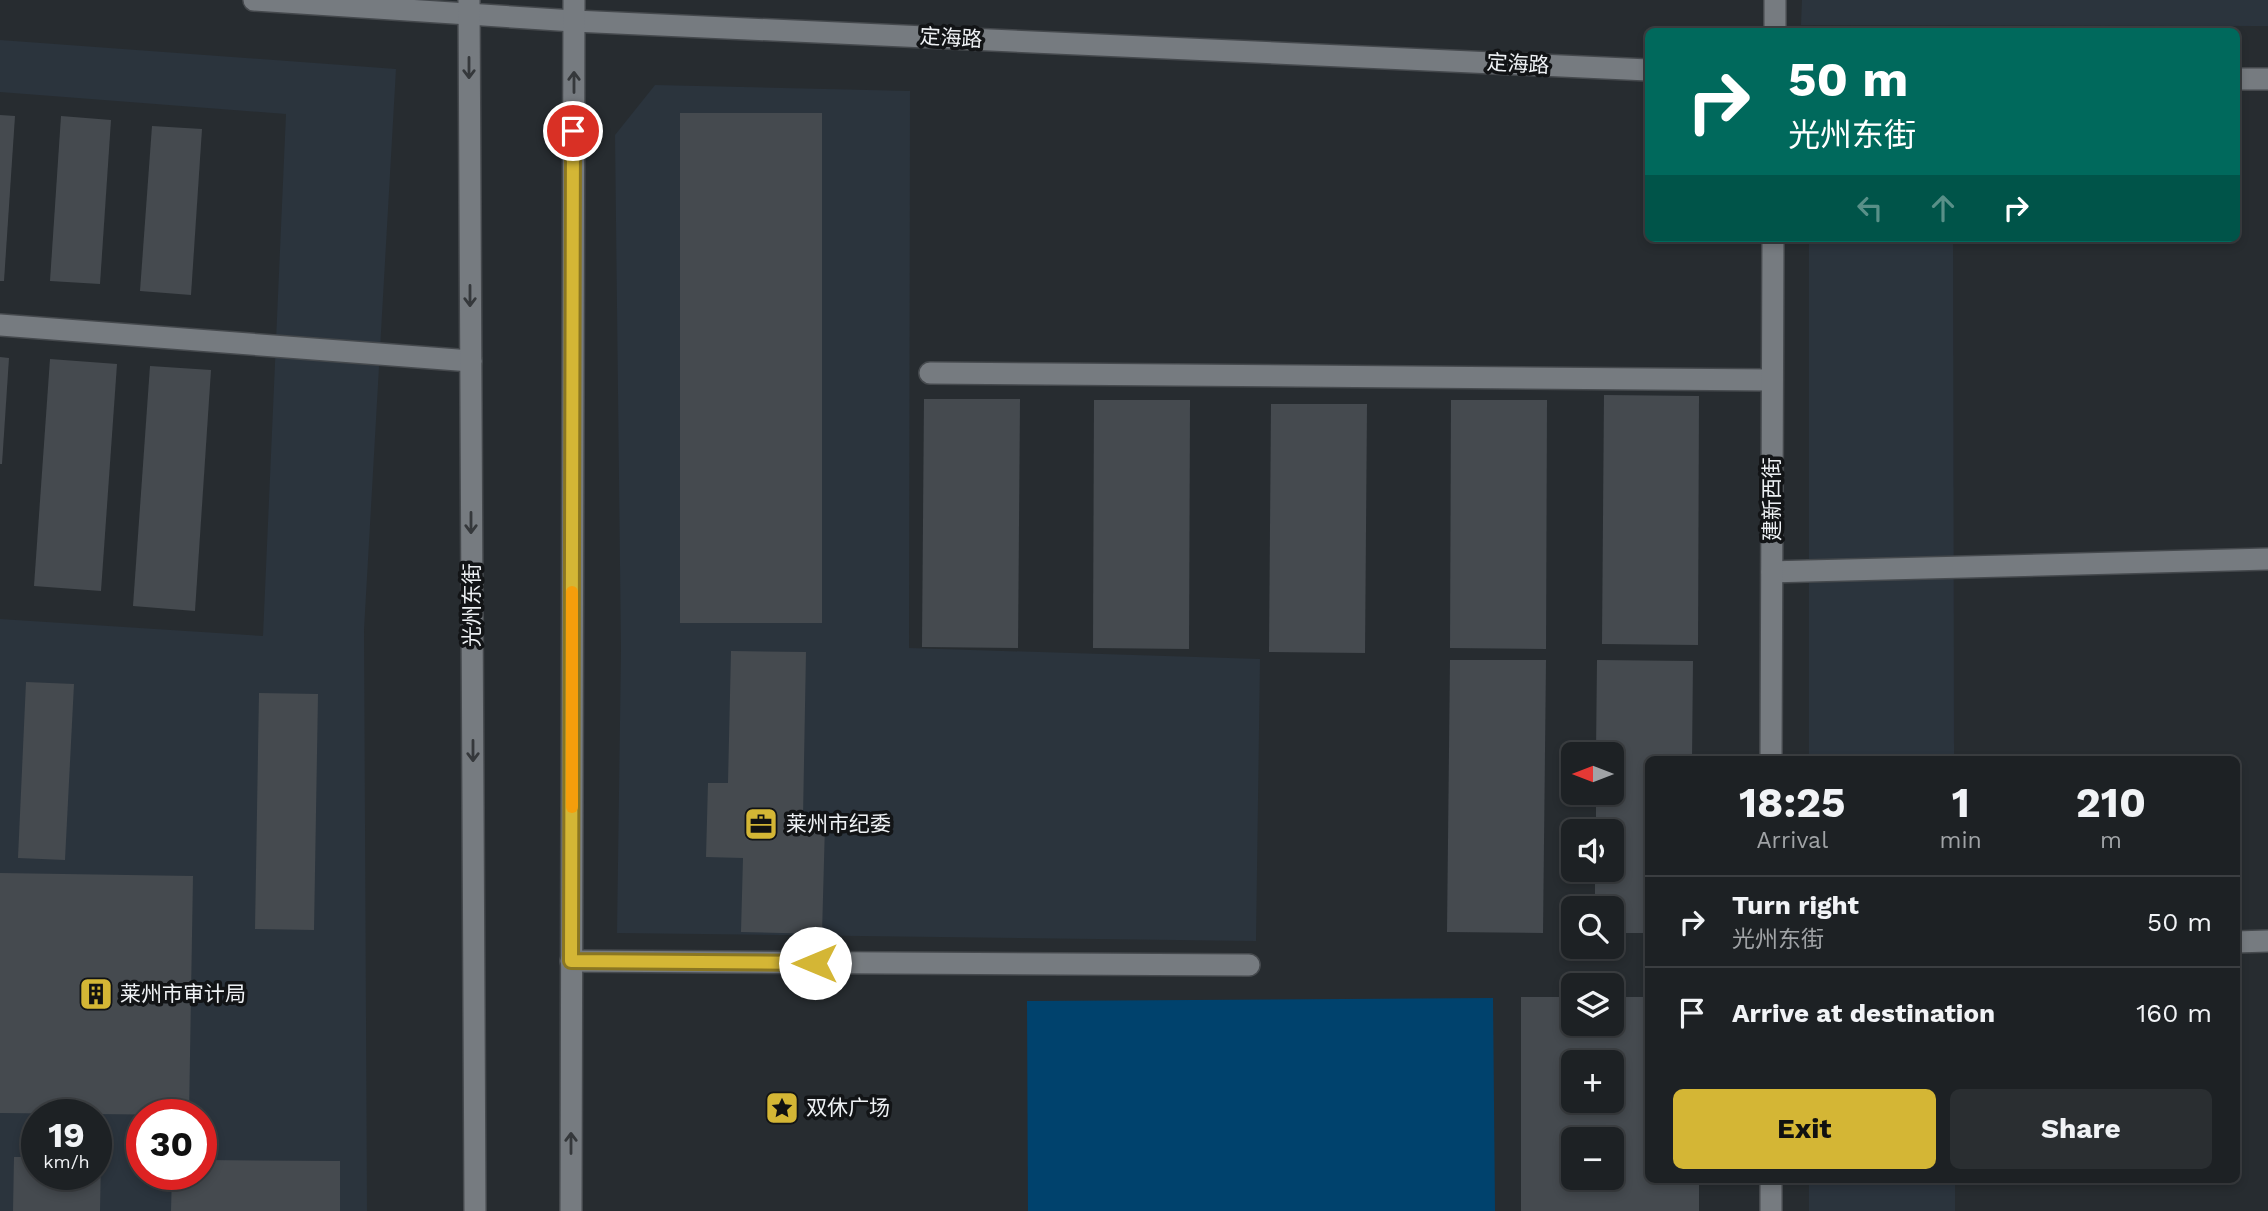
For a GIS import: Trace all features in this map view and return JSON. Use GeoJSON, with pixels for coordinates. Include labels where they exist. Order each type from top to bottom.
{"type":"FeatureCollection","features":[{"type":"Feature","properties":{"kind":"street","name":"定海路"},"geometry":{"type":"LineString","coordinates":[[254,0],[574,10],[1645,69]]}},
{"type":"Feature","properties":{"kind":"street"},"geometry":{"type":"LineString","coordinates":[[1775,0],[1775,28]]}},
{"type":"Feature","properties":{"kind":"street","name":"光州东街"},"geometry":{"type":"LineString","coordinates":[[469,7],[475,1211]]}},
{"type":"Feature","properties":{"kind":"street"},"geometry":{"type":"LineString","coordinates":[[571,1211],[574,10]]}},
{"type":"Feature","properties":{"kind":"street"},"geometry":{"type":"LineString","coordinates":[[2240,79],[2268,79]]}},
{"type":"Feature","properties":{"kind":"street","name":"建新西街"},"geometry":{"type":"LineString","coordinates":[[1771,756],[1773,242]]}},
{"type":"Feature","properties":{"kind":"street"},"geometry":{"type":"LineString","coordinates":[[0,326],[471,361]]}},
{"type":"Feature","properties":{"kind":"street"},"geometry":{"type":"LineString","coordinates":[[930,373],[1772,380]]}},
{"type":"Feature","properties":{"kind":"street"},"geometry":{"type":"LineString","coordinates":[[1772,572],[2268,559]]}},
{"type":"Feature","properties":{"kind":"street"},"geometry":{"type":"LineString","coordinates":[[2240,942],[2268,941]]}},
{"type":"Feature","properties":{"kind":"street"},"geometry":{"type":"LineString","coordinates":[[571,961],[1249,965]]}},
{"type":"Feature","properties":{"kind":"street"},"geometry":{"type":"LineString","coordinates":[[1771,1183],[1771,1211]]}},
{"type":"Feature","properties":{"kind":"shaded area"},"geometry":{"type":"Polygon","coordinates":[[[1802,0],[2268,0],[2268,26],[1801,25],[1802,0]]]}},
{"type":"Feature","properties":{"kind":"shaded area"},"geometry":{"type":"Polygon","coordinates":[[[0,40],[396,69],[364,630],[367,1211],[0,1211],[0,619],[263,636],[286,114],[0,92],[0,40]]]}},
{"type":"Feature","properties":{"kind":"shaded area"},"geometry":{"type":"Polygon","coordinates":[[[655,85],[910,91],[909,648],[1260,659],[1256,941],[617,933],[621,651],[615,135],[655,85]]]}},
{"type":"Feature","properties":{"kind":"shaded area"},"geometry":{"type":"Polygon","coordinates":[[[1809,242],[1953,242],[1954,756],[1809,756],[1809,242]]]}},
{"type":"Feature","properties":{"kind":"shaded area"},"geometry":{"type":"Polygon","coordinates":[[[1493,998],[1495,1211],[1028,1211],[1027,1001],[1493,998]]]}},
{"type":"Feature","properties":{"kind":"shaded area"},"geometry":{"type":"Polygon","coordinates":[[[1809,1183],[1955,1183],[1955,1211],[1809,1211],[1809,1183]]]}},
{"type":"Feature","properties":{"kind":"building"},"geometry":{"type":"Polygon","coordinates":[[[680,113],[822,113],[822,623],[680,623],[680,113]]]}},
{"type":"Feature","properties":{"kind":"building"},"geometry":{"type":"Polygon","coordinates":[[[0,115],[15,116],[4,281],[0,281],[0,115]]]}},
{"type":"Feature","properties":{"kind":"building"},"geometry":{"type":"Polygon","coordinates":[[[61,116],[111,120],[100,284],[50,281],[61,116]]]}},
{"type":"Feature","properties":{"kind":"building"},"geometry":{"type":"Polygon","coordinates":[[[152,126],[202,129],[191,295],[140,291],[152,126]]]}},
{"type":"Feature","properties":{"kind":"building"},"geometry":{"type":"Polygon","coordinates":[[[0,357],[9,358],[2,464],[0,464],[0,357]]]}},
{"type":"Feature","properties":{"kind":"building"},"geometry":{"type":"Polygon","coordinates":[[[50,359],[117,364],[101,591],[34,586],[50,359]]]}},
{"type":"Feature","properties":{"kind":"building"},"geometry":{"type":"Polygon","coordinates":[[[150,366],[211,370],[195,611],[133,606],[150,366]]]}},
{"type":"Feature","properties":{"kind":"building"},"geometry":{"type":"Polygon","coordinates":[[[1604,395],[1699,396],[1698,645],[1602,644],[1604,395]]]}},
{"type":"Feature","properties":{"kind":"building"},"geometry":{"type":"Polygon","coordinates":[[[924,399],[1020,399],[1018,648],[922,647],[924,399]]]}},
{"type":"Feature","properties":{"kind":"building"},"geometry":{"type":"Polygon","coordinates":[[[1094,400],[1190,400],[1189,649],[1093,648],[1094,400]]]}},
{"type":"Feature","properties":{"kind":"building"},"geometry":{"type":"Polygon","coordinates":[[[1451,400],[1547,400],[1546,649],[1450,648],[1451,400]]]}},
{"type":"Feature","properties":{"kind":"building"},"geometry":{"type":"Polygon","coordinates":[[[1271,404],[1367,404],[1365,653],[1269,652],[1271,404]]]}},
{"type":"Feature","properties":{"kind":"building"},"geometry":{"type":"Polygon","coordinates":[[[731,651],[806,652],[803,817],[825,824],[822,934],[741,932],[743,858],[706,857],[708,783],[728,783],[731,651]]]}},
{"type":"Feature","properties":{"kind":"building"},"geometry":{"type":"Polygon","coordinates":[[[1450,660],[1546,660],[1543,933],[1447,932],[1450,660]]]}},
{"type":"Feature","properties":{"kind":"building"},"geometry":{"type":"Polygon","coordinates":[[[1597,660],[1693,661],[1692,756],[1645,756],[1645,933],[1624,933],[1624,896],[1595,896],[1595,882],[1624,882],[1624,819],[1596,819],[1596,805],[1624,805],[1624,742],[1596,742],[1597,660]]]}},
{"type":"Feature","properties":{"kind":"building"},"geometry":{"type":"Polygon","coordinates":[[[26,682],[74,684],[65,860],[18,858],[26,682]]]}},
{"type":"Feature","properties":{"kind":"building"},"geometry":{"type":"Polygon","coordinates":[[[259,693],[318,694],[314,930],[255,929],[259,693]]]}},
{"type":"Feature","properties":{"kind":"building","name":"莱州市审计局"},"geometry":{"type":"Polygon","coordinates":[[[0,873],[193,876],[189,1099],[126,1099],[126,1114],[112,1114],[112,1099],[21,1099],[21,1113],[0,1113],[0,873]]]}},
{"type":"Feature","properties":{"kind":"building"},"geometry":{"type":"Polygon","coordinates":[[[1521,997],[1561,997],[1561,1036],[1624,1036],[1624,997],[1645,997],[1645,1183],[1699,1183],[1699,1211],[1521,1211],[1521,997]]]}},
{"type":"Feature","properties":{"kind":"building"},"geometry":{"type":"Polygon","coordinates":[[[14,1157],[21,1157],[21,1190],[100,1190],[100,1211],[13,1211],[14,1157]]]}},
{"type":"Feature","properties":{"kind":"building"},"geometry":{"type":"Polygon","coordinates":[[[217,1160],[340,1161],[340,1211],[171,1211],[172,1190],[217,1190],[217,1160]]]}},
{"type":"Feature","properties":{"kind":"slow traffic"},"geometry":{"type":"LineString","coordinates":[[572,592],[572,807]]}},
{"type":"Feature","properties":{"kind":"place","name":"莱州市纪委"},"geometry":{"type":"Point","coordinates":[761,824]}},
{"type":"Feature","properties":{"kind":"place","name":"莱州市审计局"},"geometry":{"type":"Point","coordinates":[96,994]}},
{"type":"Feature","properties":{"kind":"place","name":"双休广场"},"geometry":{"type":"Point","coordinates":[782,1108]}},
{"type":"Feature","properties":{"kind":"route"},"geometry":{"type":"LineString","coordinates":[[573,131],[571,961],[815,963]]}}]}
